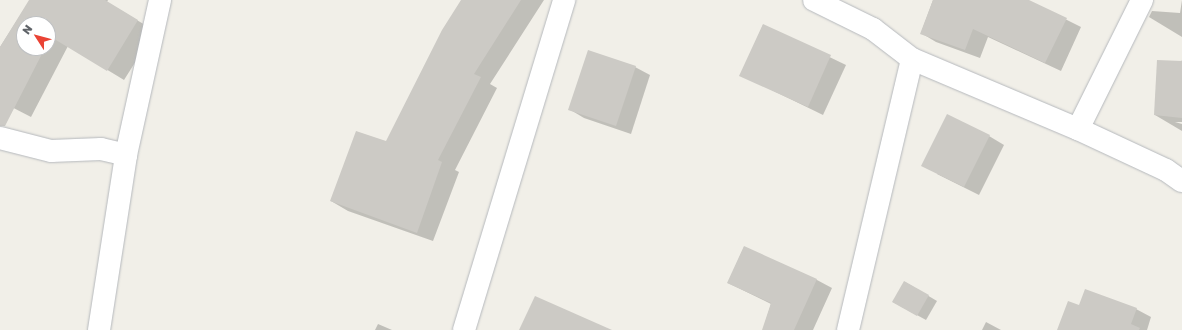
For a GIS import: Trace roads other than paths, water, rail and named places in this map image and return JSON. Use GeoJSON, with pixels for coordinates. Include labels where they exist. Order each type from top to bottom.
{"type":"FeatureCollection","features":[{"type":"Feature","properties":{"kind":"street"},"geometry":{"type":"LineString","coordinates":[[99,330],[126,155],[160,0]]}},
{"type":"Feature","properties":{"kind":"street"},"geometry":{"type":"LineString","coordinates":[[464,330],[564,0]]}},
{"type":"Feature","properties":{"kind":"street"},"geometry":{"type":"LineString","coordinates":[[814,0],[873,29],[912,59],[1078,129],[1166,170],[1182,181]]}},
{"type":"Feature","properties":{"kind":"street"},"geometry":{"type":"LineString","coordinates":[[1078,129],[1142,0]]}},
{"type":"Feature","properties":{"kind":"street"},"geometry":{"type":"LineString","coordinates":[[848,330],[912,59]]}},
{"type":"Feature","properties":{"kind":"street"},"geometry":{"type":"LineString","coordinates":[[0,138],[51,151],[101,150],[126,155]]}}]}
